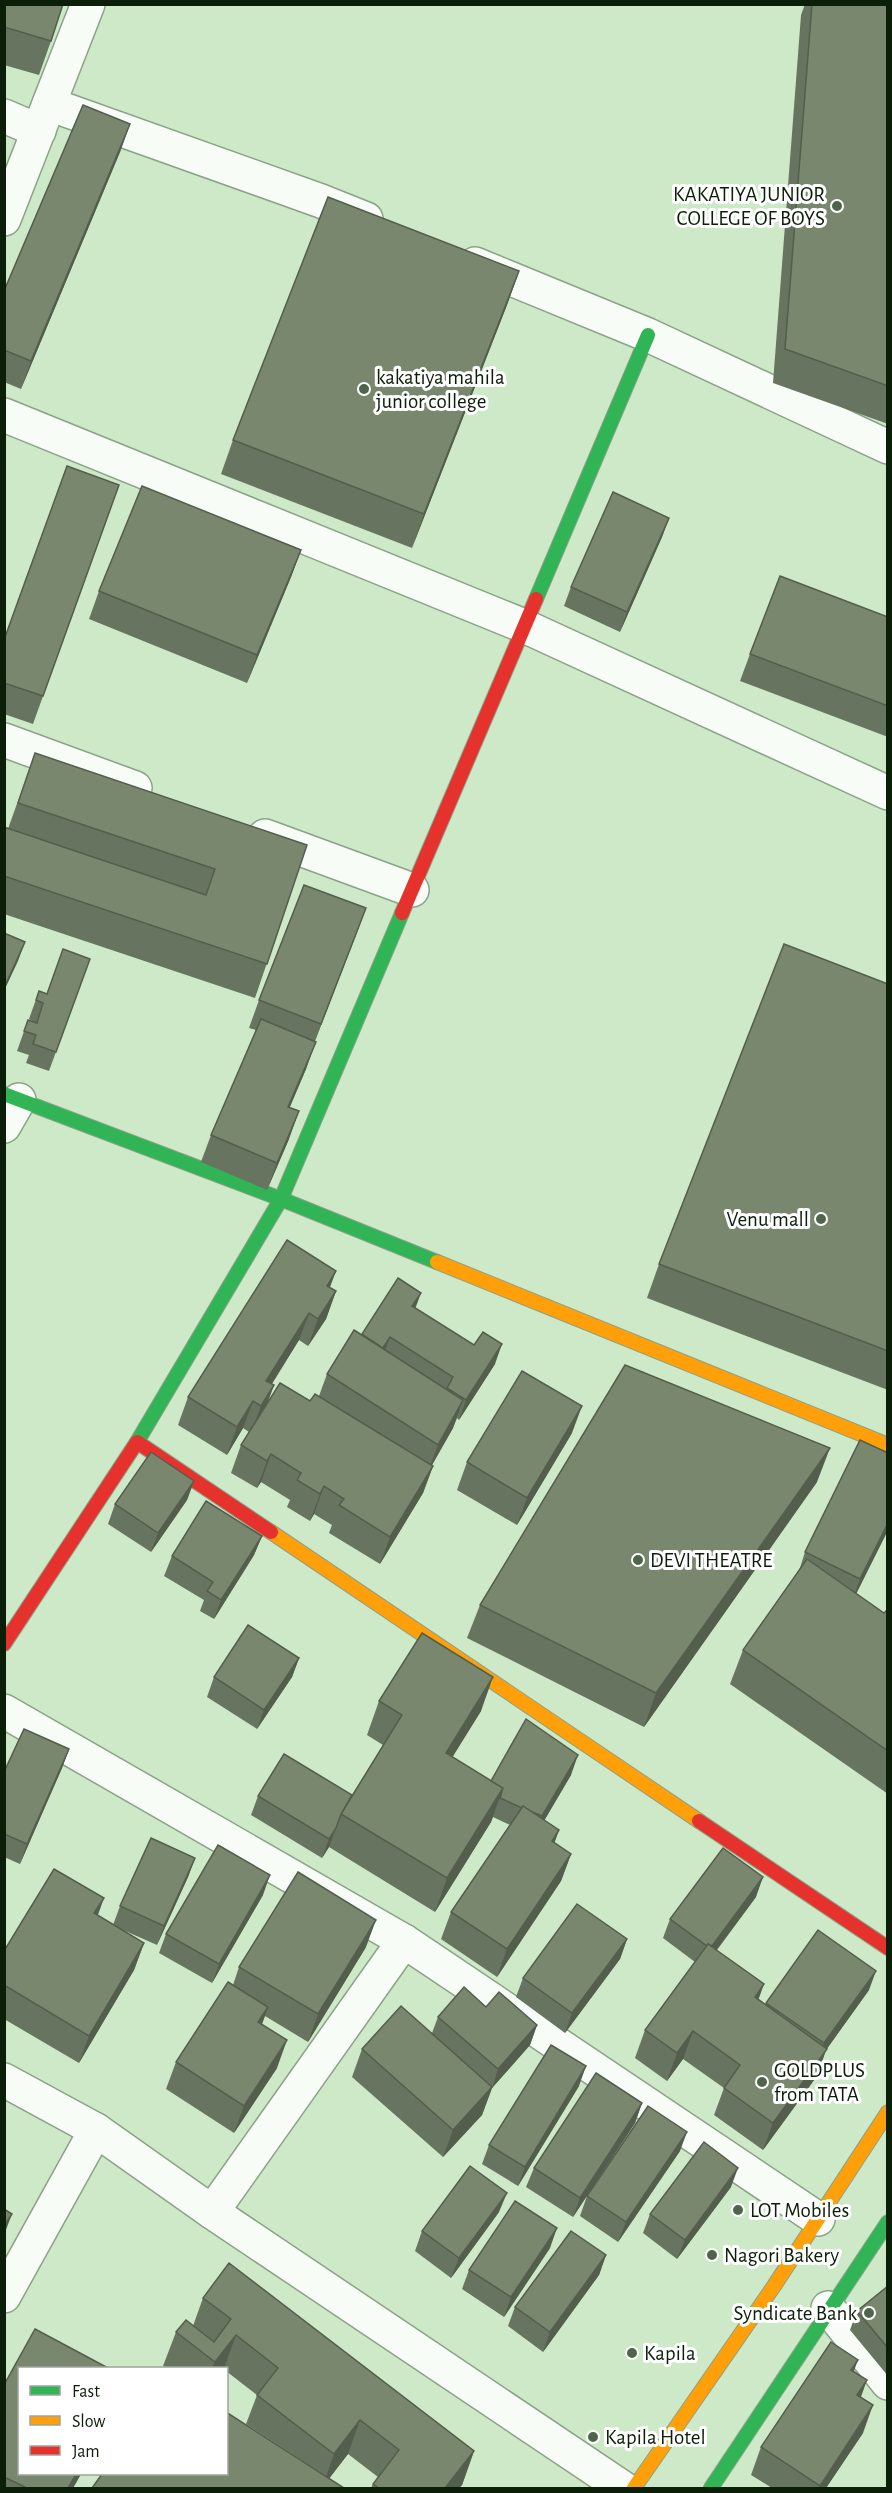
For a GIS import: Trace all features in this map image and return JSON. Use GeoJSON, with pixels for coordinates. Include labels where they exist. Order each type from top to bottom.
{"type":"FeatureCollection","features":[{"type":"Feature","properties":{"kind":"street"},"geometry":{"type":"LineString","coordinates":[[4,219],[88,4]]}},
{"type":"Feature","properties":{"kind":"street"},"geometry":{"type":"LineString","coordinates":[[4,116],[44,117],[321,201],[398,232]]}},
{"type":"Feature","properties":{"kind":"street"},"geometry":{"type":"LineString","coordinates":[[452,254],[648,335],[888,447]]}},
{"type":"Feature","properties":{"kind":"street"},"geometry":{"type":"LineString","coordinates":[[4,1644],[137,1442],[281,1199],[648,335]]}},
{"type":"Feature","properties":{"kind":"street"},"geometry":{"type":"LineString","coordinates":[[4,415],[524,626],[888,793]]}},
{"type":"Feature","properties":{"kind":"street"},"geometry":{"type":"LineString","coordinates":[[4,740],[159,796]]}},
{"type":"Feature","properties":{"kind":"street"},"geometry":{"type":"LineString","coordinates":[[236,825],[412,890]]}},
{"type":"Feature","properties":{"kind":"street"},"geometry":{"type":"LineString","coordinates":[[9,1106],[281,1199],[888,1445]]}},
{"type":"Feature","properties":{"kind":"street"},"geometry":{"type":"LineString","coordinates":[[137,1442],[888,1948]]}},
{"type":"Feature","properties":{"kind":"street"},"geometry":{"type":"LineString","coordinates":[[4,1711],[404,1941],[818,2219]]}},
{"type":"Feature","properties":{"kind":"street"},"geometry":{"type":"LineString","coordinates":[[212,2212],[404,1941]]}},
{"type":"Feature","properties":{"kind":"street"},"geometry":{"type":"LineString","coordinates":[[4,2080],[96,2130],[212,2212],[623,2488]]}},
{"type":"Feature","properties":{"kind":"street"},"geometry":{"type":"LineString","coordinates":[[634,2488],[818,2219],[888,2112]]}},
{"type":"Feature","properties":{"kind":"street"},"geometry":{"type":"LineString","coordinates":[[4,2296],[96,2130]]}},
{"type":"Feature","properties":{"kind":"street"},"geometry":{"type":"LineString","coordinates":[[711,2488],[828,2308],[888,2222]]}},
{"type":"Feature","properties":{"kind":"street"},"geometry":{"type":"LineString","coordinates":[[828,2308],[888,2383]]}},
{"type":"Feature","properties":{"kind":"building"},"geometry":{"type":"Polygon","coordinates":[[[4,4],[63,4],[51,41],[4,27],[4,4]]]}},
{"type":"Feature","properties":{"kind":"building","name":"KAKATIYA JUNIOR COLLEGE OF BOYS"},"geometry":{"type":"Polygon","coordinates":[[[812,4],[888,4],[888,386],[785,349],[812,4]]]}},
{"type":"Feature","properties":{"kind":"building"},"geometry":{"type":"Polygon","coordinates":[[[83,105],[130,124],[31,361],[4,350],[4,291],[83,105]]]}},
{"type":"Feature","properties":{"kind":"building","name":"kakatiya mahila junior college"},"geometry":{"type":"Polygon","coordinates":[[[328,197],[519,271],[424,514],[233,440],[328,197]]]}},
{"type":"Feature","properties":{"kind":"building"},"geometry":{"type":"Polygon","coordinates":[[[67,466],[119,485],[43,696],[4,683],[4,640],[67,466]]]}},
{"type":"Feature","properties":{"kind":"building"},"geometry":{"type":"Polygon","coordinates":[[[142,486],[301,550],[257,655],[99,591],[142,486]]]}},
{"type":"Feature","properties":{"kind":"building"},"geometry":{"type":"Polygon","coordinates":[[[613,492],[669,518],[627,612],[571,587],[613,492]]]}},
{"type":"Feature","properties":{"kind":"building"},"geometry":{"type":"Polygon","coordinates":[[[780,576],[888,617],[888,706],[750,654],[780,576]]]}},
{"type":"Feature","properties":{"kind":"building"},"geometry":{"type":"Polygon","coordinates":[[[35,753],[307,845],[267,964],[4,876],[4,827],[206,895],[215,869],[18,803],[35,753]]]}},
{"type":"Feature","properties":{"kind":"building"},"geometry":{"type":"Polygon","coordinates":[[[304,885],[366,908],[321,1024],[259,1000],[304,885]]]}},
{"type":"Feature","properties":{"kind":"building"},"geometry":{"type":"Polygon","coordinates":[[[4,933],[25,942],[4,988],[4,933]]]}},
{"type":"Feature","properties":{"kind":"building"},"geometry":{"type":"Polygon","coordinates":[[[784,944],[888,984],[888,1351],[659,1264],[784,944]]]}},
{"type":"Feature","properties":{"kind":"building"},"geometry":{"type":"Polygon","coordinates":[[[63,949],[90,959],[56,1052],[33,1044],[36,1035],[24,1031],[28,1020],[37,1023],[43,1003],[36,1000],[39,991],[47,994],[63,949]]]}},
{"type":"Feature","properties":{"kind":"building"},"geometry":{"type":"Polygon","coordinates":[[[261,1019],[316,1042],[288,1107],[299,1111],[277,1163],[211,1135],[261,1019]]]}},
{"type":"Feature","properties":{"kind":"building"},"geometry":{"type":"Polygon","coordinates":[[[287,1240],[336,1271],[327,1286],[336,1291],[318,1319],[309,1313],[266,1381],[274,1385],[261,1406],[253,1401],[237,1427],[188,1397],[287,1240]]]}},
{"type":"Feature","properties":{"kind":"building"},"geometry":{"type":"Polygon","coordinates":[[[398,1278],[421,1293],[412,1306],[474,1345],[483,1332],[502,1344],[466,1400],[447,1388],[453,1377],[390,1337],[383,1348],[362,1334],[398,1278]]]}},
{"type":"Feature","properties":{"kind":"building"},"geometry":{"type":"Polygon","coordinates":[[[354,1330],[463,1400],[438,1445],[327,1374],[354,1330]]]}},
{"type":"Feature","properties":{"kind":"building","name":"DEVI THEATRE"},"geometry":{"type":"Polygon","coordinates":[[[625,1365],[830,1448],[656,1693],[480,1605],[625,1365]]]}},
{"type":"Feature","properties":{"kind":"building"},"geometry":{"type":"Polygon","coordinates":[[[522,1371],[582,1406],[527,1498],[467,1462],[522,1371]]]}},
{"type":"Feature","properties":{"kind":"building"},"geometry":{"type":"Polygon","coordinates":[[[280,1383],[310,1401],[315,1394],[433,1466],[390,1537],[339,1505],[344,1499],[324,1486],[320,1494],[297,1480],[301,1473],[271,1454],[267,1461],[241,1445],[280,1383]]]}},
{"type":"Feature","properties":{"kind":"building"},"geometry":{"type":"Polygon","coordinates":[[[860,1440],[888,1453],[888,1523],[860,1579],[805,1552],[860,1440]]]}},
{"type":"Feature","properties":{"kind":"building"},"geometry":{"type":"Polygon","coordinates":[[[151,1452],[194,1481],[158,1533],[115,1504],[151,1452]]]}},
{"type":"Feature","properties":{"kind":"building"},"geometry":{"type":"Polygon","coordinates":[[[206,1501],[262,1536],[221,1600],[207,1591],[213,1582],[172,1556],[206,1501]]]}},
{"type":"Feature","properties":{"kind":"building"},"geometry":{"type":"Polygon","coordinates":[[[807,1559],[884,1613],[888,1609],[888,1751],[743,1650],[807,1559]]]}},
{"type":"Feature","properties":{"kind":"building"},"geometry":{"type":"Polygon","coordinates":[[[248,1625],[299,1658],[264,1710],[214,1677],[248,1625]]]}},
{"type":"Feature","properties":{"kind":"building"},"geometry":{"type":"Polygon","coordinates":[[[422,1633],[493,1677],[446,1753],[503,1788],[447,1878],[341,1814],[402,1715],[379,1701],[422,1633]]]}},
{"type":"Feature","properties":{"kind":"building"},"geometry":{"type":"Polygon","coordinates":[[[526,1719],[578,1755],[542,1816],[500,1798],[503,1788],[491,1781],[526,1719]]]}},
{"type":"Feature","properties":{"kind":"building"},"geometry":{"type":"Polygon","coordinates":[[[24,1729],[69,1749],[27,1844],[4,1834],[4,1772],[24,1729]]]}},
{"type":"Feature","properties":{"kind":"building"},"geometry":{"type":"Polygon","coordinates":[[[284,1754],[352,1795],[329,1839],[258,1796],[284,1754]]]}},
{"type":"Feature","properties":{"kind":"building"},"geometry":{"type":"Polygon","coordinates":[[[523,1806],[559,1830],[552,1841],[571,1854],[507,1949],[451,1912],[523,1806]]]}},
{"type":"Feature","properties":{"kind":"building"},"geometry":{"type":"Polygon","coordinates":[[[151,1838],[195,1858],[164,1926],[120,1906],[151,1838]]]}},
{"type":"Feature","properties":{"kind":"building"},"geometry":{"type":"Polygon","coordinates":[[[218,1845],[270,1875],[219,1964],[166,1934],[218,1845]]]}},
{"type":"Feature","properties":{"kind":"building"},"geometry":{"type":"Polygon","coordinates":[[[723,1848],[763,1877],[712,1946],[708,1944],[707,1946],[670,1919],[723,1848]]]}},
{"type":"Feature","properties":{"kind":"building"},"geometry":{"type":"Polygon","coordinates":[[[54,1869],[104,1898],[94,1913],[144,1943],[89,2036],[4,1985],[4,1951],[54,1869]]]}},
{"type":"Feature","properties":{"kind":"building"},"geometry":{"type":"Polygon","coordinates":[[[298,1872],[376,1920],[318,2014],[239,1967],[298,1872]]]}},
{"type":"Feature","properties":{"kind":"building"},"geometry":{"type":"Polygon","coordinates":[[[577,1904],[627,1939],[572,2013],[523,1978],[577,1904]]]}},
{"type":"Feature","properties":{"kind":"building"},"geometry":{"type":"Polygon","coordinates":[[[818,1930],[876,1971],[824,2043],[766,2003],[818,1930]]]}},
{"type":"Feature","properties":{"kind":"building"},"geometry":{"type":"Polygon","coordinates":[[[708,1944],[764,1984],[755,1997],[827,2049],[773,2123],[724,2088],[740,2065],[693,2031],[677,2053],[645,2030],[708,1944]]]}},
{"type":"Feature","properties":{"kind":"building"},"geometry":{"type":"Polygon","coordinates":[[[228,1982],[268,2007],[258,2022],[287,2040],[244,2106],[176,2062],[228,1982]]]}},
{"type":"Feature","properties":{"kind":"building"},"geometry":{"type":"Polygon","coordinates":[[[464,1987],[486,2007],[499,1992],[537,2025],[498,2069],[438,2017],[464,1987]]]}},
{"type":"Feature","properties":{"kind":"building"},"geometry":{"type":"Polygon","coordinates":[[[401,2006],[492,2087],[453,2130],[362,2049],[401,2006]]]}},
{"type":"Feature","properties":{"kind":"building"},"geometry":{"type":"Polygon","coordinates":[[[551,2045],[586,2066],[525,2167],[489,2145],[551,2045]]]}},
{"type":"Feature","properties":{"kind":"building"},"geometry":{"type":"Polygon","coordinates":[[[596,2073],[642,2103],[580,2198],[534,2168],[596,2073]]]}},
{"type":"Feature","properties":{"kind":"building"},"geometry":{"type":"Polygon","coordinates":[[[648,2106],[687,2132],[626,2222],[587,2196],[648,2106]]]}},
{"type":"Feature","properties":{"kind":"building"},"geometry":{"type":"Polygon","coordinates":[[[704,2142],[738,2168],[685,2240],[650,2214],[704,2142]]]}},
{"type":"Feature","properties":{"kind":"building"},"geometry":{"type":"Polygon","coordinates":[[[470,2166],[507,2193],[459,2258],[422,2231],[470,2166]]]}},
{"type":"Feature","properties":{"kind":"building"},"geometry":{"type":"Polygon","coordinates":[[[515,2201],[557,2228],[511,2297],[469,2270],[515,2201]]]}},
{"type":"Feature","properties":{"kind":"building"},"geometry":{"type":"Polygon","coordinates":[[[4,2209],[12,2214],[4,2226],[4,2209]]]}},
{"type":"Feature","properties":{"kind":"building"},"geometry":{"type":"Polygon","coordinates":[[[571,2231],[606,2255],[550,2332],[515,2307],[571,2231]]]}},
{"type":"Feature","properties":{"kind":"building"},"geometry":{"type":"Polygon","coordinates":[[[229,2263],[474,2451],[445,2488],[379,2488],[373,2484],[399,2450],[360,2420],[334,2454],[257,2395],[278,2368],[236,2335],[215,2362],[176,2332],[186,2320],[214,2342],[231,2319],[203,2298],[229,2263]]]}},
{"type":"Feature","properties":{"kind":"building"},"geometry":{"type":"Polygon","coordinates":[[[888,2286],[888,2348],[857,2311],[888,2286]]]}},
{"type":"Feature","properties":{"kind":"building"},"geometry":{"type":"Polygon","coordinates":[[[35,2329],[106,2367],[18,2367],[18,2475],[75,2475],[68,2488],[27,2488],[4,2477],[4,2385],[35,2329]]]}},
{"type":"Feature","properties":{"kind":"building"},"geometry":{"type":"Polygon","coordinates":[[[831,2342],[858,2360],[851,2370],[867,2380],[857,2395],[873,2405],[820,2486],[761,2447],[831,2342]]]}},
{"type":"Feature","properties":{"kind":"building"},"geometry":{"type":"Polygon","coordinates":[[[228,2413],[344,2488],[92,2488],[101,2475],[228,2475],[228,2413]]]}},
{"type":"Feature","properties":{"kind":"traffic: fast"},"geometry":{"type":"LineString","coordinates":[[536,599],[648,335]]}},
{"type":"Feature","properties":{"kind":"traffic: fast"},"geometry":{"type":"LineString","coordinates":[[137,1442],[281,1199],[402,913]]}},
{"type":"Feature","properties":{"kind":"traffic: fast"},"geometry":{"type":"LineString","coordinates":[[4,1094],[281,1199],[437,1262]]}},
{"type":"Feature","properties":{"kind":"traffic: fast"},"geometry":{"type":"LineString","coordinates":[[711,2488],[888,2222]]}},
{"type":"Feature","properties":{"kind":"traffic: slow"},"geometry":{"type":"LineString","coordinates":[[437,1262],[888,1445]]}},
{"type":"Feature","properties":{"kind":"traffic: slow"},"geometry":{"type":"LineString","coordinates":[[271,1532],[699,1821]]}},
{"type":"Feature","properties":{"kind":"traffic: slow"},"geometry":{"type":"LineString","coordinates":[[634,2488],[774,2286],[888,2112]]}},
{"type":"Feature","properties":{"kind":"traffic: jam"},"geometry":{"type":"LineString","coordinates":[[402,913],[536,599]]}},
{"type":"Feature","properties":{"kind":"traffic: jam"},"geometry":{"type":"LineString","coordinates":[[4,1644],[137,1442],[271,1532]]}},
{"type":"Feature","properties":{"kind":"traffic: jam"},"geometry":{"type":"LineString","coordinates":[[699,1821],[888,1948]]}},
{"type":"Feature","properties":{"kind":"place","name":"KAKATIYA JUNIOR COLLEGE OF BOYS"},"geometry":{"type":"Point","coordinates":[837,206]}},
{"type":"Feature","properties":{"kind":"place","name":"kakatiya mahila junior college"},"geometry":{"type":"Point","coordinates":[364,389]}},
{"type":"Feature","properties":{"kind":"place","name":"Venu mall"},"geometry":{"type":"Point","coordinates":[821,1219]}},
{"type":"Feature","properties":{"kind":"place","name":"DEVI THEATRE"},"geometry":{"type":"Point","coordinates":[638,1560]}},
{"type":"Feature","properties":{"kind":"place","name":"GOLDPLUS from TATA"},"geometry":{"type":"Point","coordinates":[762,2082]}},
{"type":"Feature","properties":{"kind":"place","name":"LOT Mobiles"},"geometry":{"type":"Point","coordinates":[738,2210]}},
{"type":"Feature","properties":{"kind":"place","name":"Nagori Bakery"},"geometry":{"type":"Point","coordinates":[712,2255]}},
{"type":"Feature","properties":{"kind":"place","name":"Syndicate Bank"},"geometry":{"type":"Point","coordinates":[869,2313]}},
{"type":"Feature","properties":{"kind":"place","name":"Kapila"},"geometry":{"type":"Point","coordinates":[632,2353]}},
{"type":"Feature","properties":{"kind":"place","name":"Kapila Hotel"},"geometry":{"type":"Point","coordinates":[593,2437]}}]}
